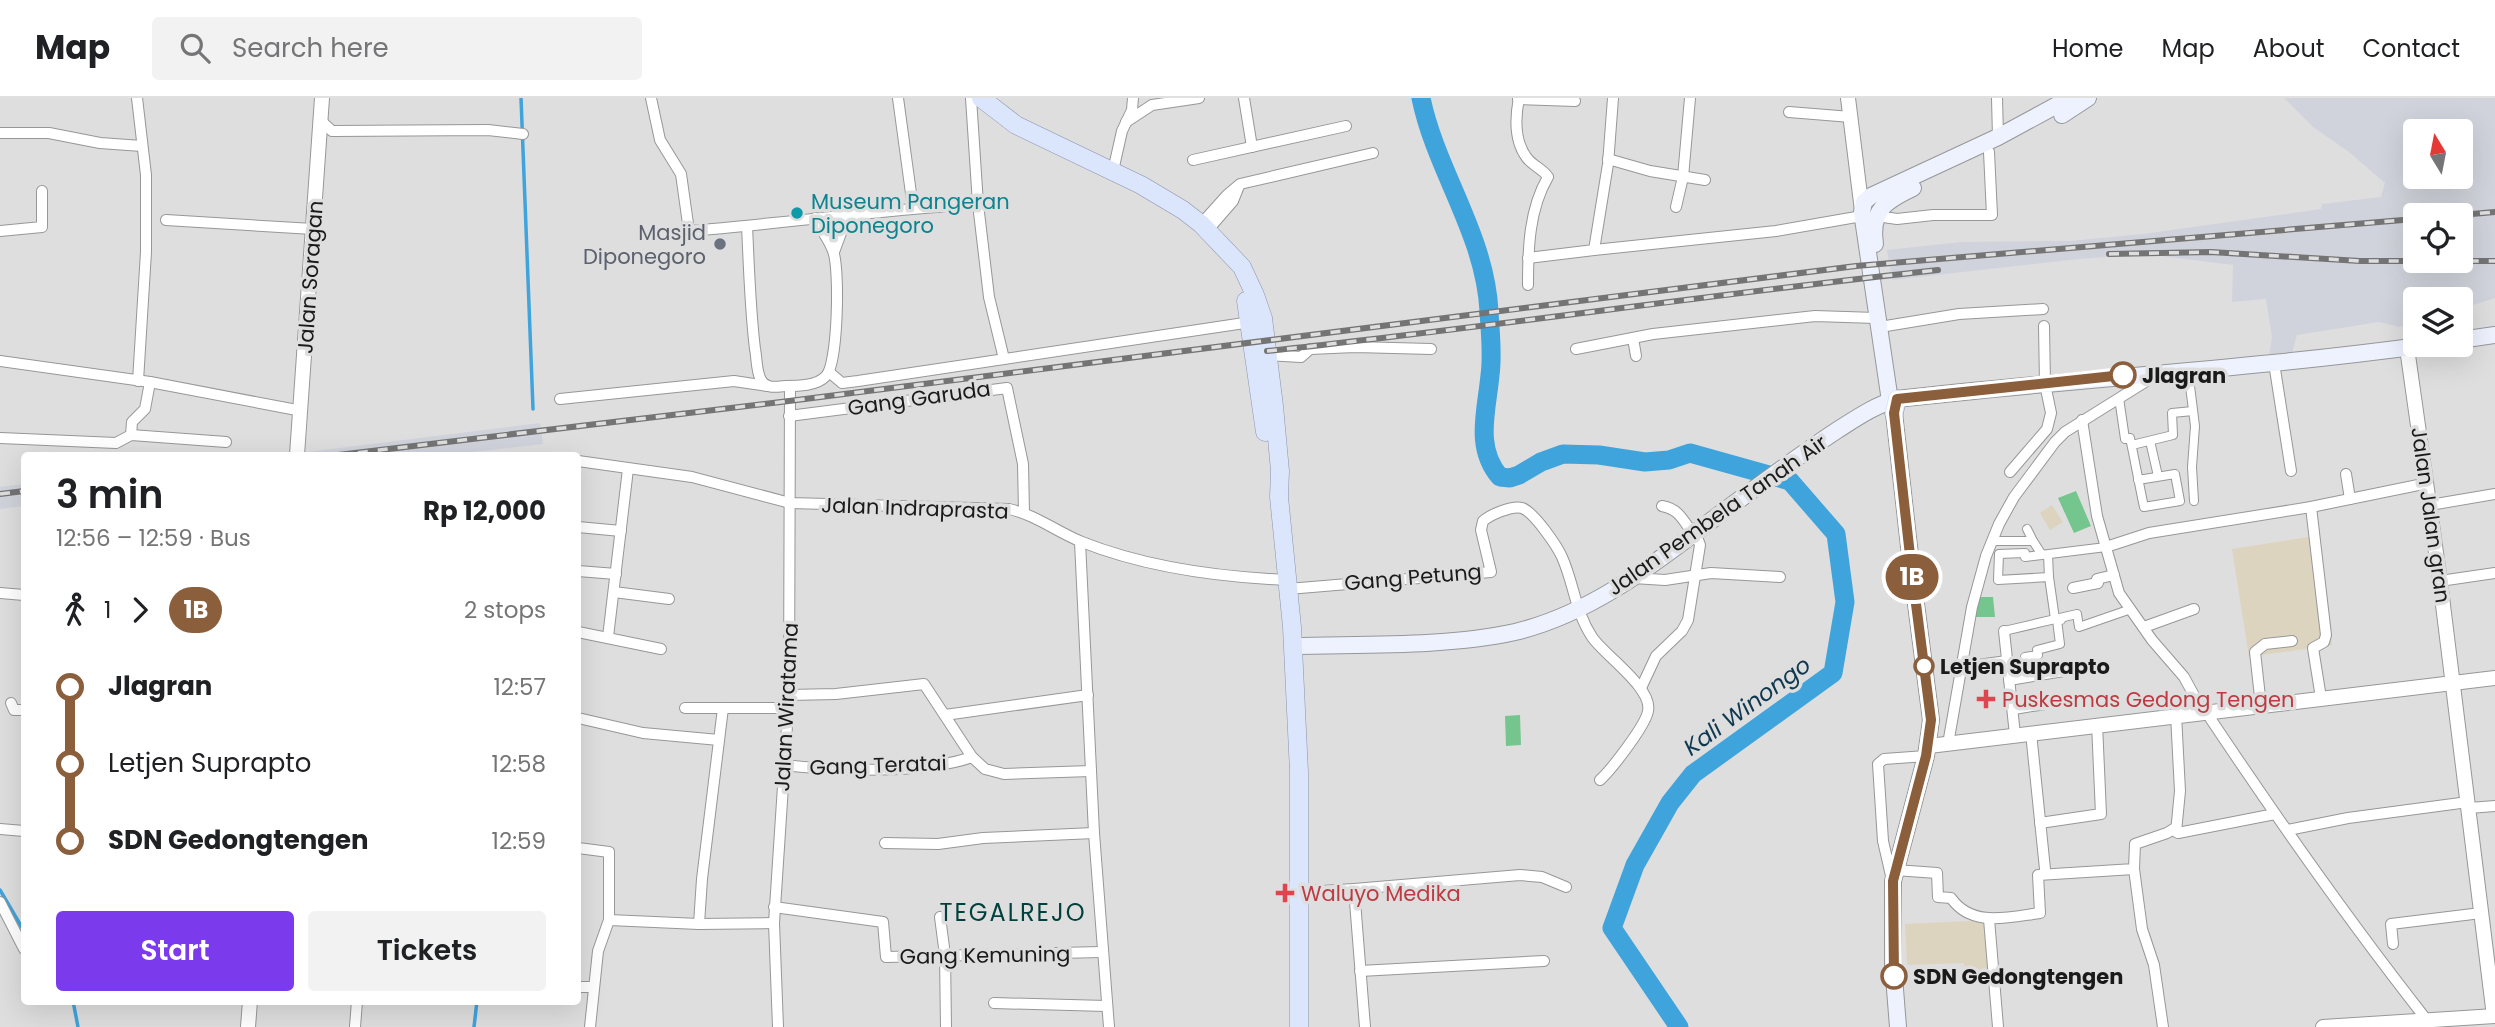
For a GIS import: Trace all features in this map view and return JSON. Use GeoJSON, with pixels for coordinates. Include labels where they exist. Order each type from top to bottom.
{"type":"FeatureCollection","features":[{"type":"Feature","properties":{"kind":"main road"},"geometry":{"type":"LineString","coordinates":[[981,98],[1016,125],[1160,195],[1204,227],[1242,268],[1263,318],[1279,461],[1279,497],[1293,646],[1299,772],[1299,1027]]}},
{"type":"Feature","properties":{"kind":"main road"},"geometry":{"type":"LineString","coordinates":[[1898,1027],[1893,964],[1894,876],[1927,751],[1930,707],[1894,404],[1881,322],[1873,230],[1864,202],[1881,191],[1998,137],[2070,98]]}},
{"type":"Feature","properties":{"kind":"main road"},"geometry":{"type":"LineString","coordinates":[[1867,215],[1898,194],[1989,152],[2064,114],[2088,98]]}},
{"type":"Feature","properties":{"kind":"main road"},"geometry":{"type":"LineString","coordinates":[[1229,255],[1246,299],[1251,322],[1271,469],[1279,497]]}},
{"type":"Feature","properties":{"kind":"main road"},"geometry":{"type":"LineString","coordinates":[[2473,338],[2495,335]]}},
{"type":"Feature","properties":{"kind":"main road"},"geometry":{"type":"LineString","coordinates":[[1894,404],[2045,384],[2403,348]]}},
{"type":"Feature","properties":{"kind":"main road","name":"Jalan Pembela Tanah Air"},"geometry":{"type":"LineString","coordinates":[[1293,646],[1485,638],[1517,631],[1577,609],[1633,578],[1799,455],[1852,421],[1894,404]]}},
{"type":"Feature","properties":{"kind":"street"},"geometry":{"type":"LineString","coordinates":[[131,435],[132,422],[145,409],[146,175],[137,98]]}},
{"type":"Feature","properties":{"kind":"street","name":"Jalan Soragan"},"geometry":{"type":"LineString","coordinates":[[297,452],[322,98]]}},
{"type":"Feature","properties":{"kind":"street"},"geometry":{"type":"LineString","coordinates":[[651,98],[660,140],[681,174],[689,231],[978,204]]}},
{"type":"Feature","properties":{"kind":"street"},"geometry":{"type":"LineString","coordinates":[[898,98],[914,208]]}},
{"type":"Feature","properties":{"kind":"street"},"geometry":{"type":"LineString","coordinates":[[971,98],[978,204],[988,286],[1004,359]]}},
{"type":"Feature","properties":{"kind":"street"},"geometry":{"type":"LineString","coordinates":[[1112,171],[1133,104],[1126,98]]}},
{"type":"Feature","properties":{"kind":"street"},"geometry":{"type":"LineString","coordinates":[[1126,122],[1152,105],[1199,98]]}},
{"type":"Feature","properties":{"kind":"street"},"geometry":{"type":"LineString","coordinates":[[1244,98],[1252,147]]}},
{"type":"Feature","properties":{"kind":"street"},"geometry":{"type":"LineString","coordinates":[[1594,250],[1614,98]]}},
{"type":"Feature","properties":{"kind":"street"},"geometry":{"type":"LineString","coordinates":[[1676,207],[1683,177],[1690,98]]}},
{"type":"Feature","properties":{"kind":"street"},"geometry":{"type":"LineString","coordinates":[[1848,98],[1867,215]]}},
{"type":"Feature","properties":{"kind":"street"},"geometry":{"type":"LineString","coordinates":[[1997,98],[1998,137]]}},
{"type":"Feature","properties":{"kind":"street"},"geometry":{"type":"LineString","coordinates":[[1528,285],[1528,247],[1539,193],[1548,177],[1529,161],[1521,146],[1515,121],[1518,99],[1575,101]]}},
{"type":"Feature","properties":{"kind":"street"},"geometry":{"type":"LineString","coordinates":[[1789,112],[1851,117]]}},
{"type":"Feature","properties":{"kind":"street"},"geometry":{"type":"LineString","coordinates":[[320,120],[332,131],[488,130],[523,134]]}},
{"type":"Feature","properties":{"kind":"street"},"geometry":{"type":"LineString","coordinates":[[1193,160],[1346,126]]}},
{"type":"Feature","properties":{"kind":"street"},"geometry":{"type":"LineString","coordinates":[[0,134],[49,133],[100,143],[142,146]]}},
{"type":"Feature","properties":{"kind":"street"},"geometry":{"type":"LineString","coordinates":[[1528,258],[1776,231],[1867,215],[1898,219],[1933,215],[1992,215],[1989,152]]}},
{"type":"Feature","properties":{"kind":"street"},"geometry":{"type":"LineString","coordinates":[[1204,227],[1220,219],[1233,201],[1240,184],[1373,153]]}},
{"type":"Feature","properties":{"kind":"street"},"geometry":{"type":"LineString","coordinates":[[1856,153],[1864,174],[1872,185],[1881,191]]}},
{"type":"Feature","properties":{"kind":"street"},"geometry":{"type":"LineString","coordinates":[[1608,159],[1705,180]]}},
{"type":"Feature","properties":{"kind":"street"},"geometry":{"type":"LineString","coordinates":[[0,231],[41,227],[42,191]]}},
{"type":"Feature","properties":{"kind":"street"},"geometry":{"type":"LineString","coordinates":[[560,399],[734,381],[770,387],[819,382],[830,372],[836,324],[834,252],[844,225],[843,216]]}},
{"type":"Feature","properties":{"kind":"street"},"geometry":{"type":"LineString","coordinates":[[814,218],[834,252]]}},
{"type":"Feature","properties":{"kind":"street"},"geometry":{"type":"LineString","coordinates":[[166,220],[313,229]]}},
{"type":"Feature","properties":{"kind":"street"},"geometry":{"type":"LineString","coordinates":[[747,226],[758,371],[763,382],[770,387]]}},
{"type":"Feature","properties":{"kind":"street"},"geometry":{"type":"LineString","coordinates":[[1576,349],[1633,338],[1815,316],[1881,322],[2043,309]]}},
{"type":"Feature","properties":{"kind":"street"},"geometry":{"type":"LineString","coordinates":[[830,372],[842,383],[1251,322]]}},
{"type":"Feature","properties":{"kind":"street"},"geometry":{"type":"LineString","coordinates":[[2010,472],[2047,429],[2051,413],[2045,384],[2044,326]]}},
{"type":"Feature","properties":{"kind":"street"},"geometry":{"type":"LineString","coordinates":[[1633,338],[1636,356]]}},
{"type":"Feature","properties":{"kind":"street"},"geometry":{"type":"LineString","coordinates":[[1268,355],[1301,357],[1310,349],[1355,347],[1431,349]]}},
{"type":"Feature","properties":{"kind":"street","name":"Jalan Jalan gran"},"geometry":{"type":"LineString","coordinates":[[2408,357],[2428,484],[2494,1016]]}},
{"type":"Feature","properties":{"kind":"street"},"geometry":{"type":"LineString","coordinates":[[0,361],[144,382],[302,411]]}},
{"type":"Feature","properties":{"kind":"street"},"geometry":{"type":"LineString","coordinates":[[2274,363],[2291,471]]}},
{"type":"Feature","properties":{"kind":"street"},"geometry":{"type":"LineString","coordinates":[[2188,370],[2195,426],[2192,467],[2194,501]]}},
{"type":"Feature","properties":{"kind":"street"},"geometry":{"type":"LineString","coordinates":[[1948,744],[1972,607],[1992,541],[2014,497],[2055,442],[2082,420],[2162,372]]}},
{"type":"Feature","properties":{"kind":"street","name":"Jalan Wiratama"},"geometry":{"type":"LineString","coordinates":[[778,1027],[774,907],[789,695],[790,386]]}},
{"type":"Feature","properties":{"kind":"street","name":"Gang Garuda"},"geometry":{"type":"LineString","coordinates":[[789,416],[1007,387],[1023,464],[1024,512]]}},
{"type":"Feature","properties":{"kind":"street"},"geometry":{"type":"LineString","coordinates":[[2119,398],[2125,439],[2130,438],[2132,445],[2144,507],[2180,501],[2175,470],[2192,467]]}},
{"type":"Feature","properties":{"kind":"street"},"geometry":{"type":"LineString","coordinates":[[2132,445],[2173,435],[2172,413],[2193,411]]}},
{"type":"Feature","properties":{"kind":"street"},"geometry":{"type":"LineString","coordinates":[[2082,420],[2096,506],[2119,593],[2184,677],[2275,814],[2388,972],[2419,1022]]}},
{"type":"Feature","properties":{"kind":"street"},"geometry":{"type":"LineString","coordinates":[[0,438],[116,443],[131,435],[226,442]]}},
{"type":"Feature","properties":{"kind":"street"},"geometry":{"type":"LineString","coordinates":[[2150,441],[2158,477]]}},
{"type":"Feature","properties":{"kind":"street","name":"Jalan Indraprasta"},"geometry":{"type":"LineString","coordinates":[[581,461],[692,477],[790,503],[974,506],[1024,512],[1080,541],[1121,555],[1288,584]]}},
{"type":"Feature","properties":{"kind":"street"},"geometry":{"type":"LineString","coordinates":[[608,637],[628,468]]}},
{"type":"Feature","properties":{"kind":"street"},"geometry":{"type":"LineString","coordinates":[[2138,480],[2175,474]]}},
{"type":"Feature","properties":{"kind":"street"},"geometry":{"type":"LineString","coordinates":[[2346,474],[2350,499]]}},
{"type":"Feature","properties":{"kind":"street"},"geometry":{"type":"LineString","coordinates":[[2049,577],[1998,579],[1999,554],[2025,553],[2025,557],[2106,547],[2149,533],[2311,507],[2428,484]]}},
{"type":"Feature","properties":{"kind":"street"},"geometry":{"type":"LineString","coordinates":[[2430,505],[2495,494]]}},
{"type":"Feature","properties":{"kind":"street"},"geometry":{"type":"LineString","coordinates":[[1641,688],[1656,656],[1682,631],[1688,620],[1700,545],[1699,530],[1673,508],[1662,506]]}},
{"type":"Feature","properties":{"kind":"street"},"geometry":{"type":"LineString","coordinates":[[2311,507],[2326,635],[2324,642],[2313,648],[2321,698]]}},
{"type":"Feature","properties":{"kind":"street","name":"Gang Petung"},"geometry":{"type":"LineString","coordinates":[[1288,584],[1491,572],[1481,524],[1490,516],[1518,508],[1528,513],[1548,535],[1562,557],[1577,609]]}},
{"type":"Feature","properties":{"kind":"street"},"geometry":{"type":"LineString","coordinates":[[581,527],[621,531]]}},
{"type":"Feature","properties":{"kind":"street"},"geometry":{"type":"LineString","coordinates":[[2027,529],[2045,555],[2051,576],[2055,619]]}},
{"type":"Feature","properties":{"kind":"street"},"geometry":{"type":"LineString","coordinates":[[1080,541],[1101,952],[1109,1027]]}},
{"type":"Feature","properties":{"kind":"street"},"geometry":{"type":"LineString","coordinates":[[1992,541],[2033,541]]}},
{"type":"Feature","properties":{"kind":"street"},"geometry":{"type":"LineString","coordinates":[[581,571],[616,574]]}},
{"type":"Feature","properties":{"kind":"street"},"geometry":{"type":"LineString","coordinates":[[1633,578],[1665,580],[1710,573],[1780,577]]}},
{"type":"Feature","properties":{"kind":"street"},"geometry":{"type":"LineString","coordinates":[[2440,581],[2495,573]]}},
{"type":"Feature","properties":{"kind":"street"},"geometry":{"type":"LineString","coordinates":[[2073,588],[2098,583],[2097,579],[2114,575]]}},
{"type":"Feature","properties":{"kind":"street"},"geometry":{"type":"LineString","coordinates":[[614,592],[669,599]]}},
{"type":"Feature","properties":{"kind":"street"},"geometry":{"type":"LineString","coordinates":[[0,593],[21,595]]}},
{"type":"Feature","properties":{"kind":"street"},"geometry":{"type":"LineString","coordinates":[[2015,735],[2004,631],[2077,614],[2079,627],[2132,608]]}},
{"type":"Feature","properties":{"kind":"street"},"geometry":{"type":"LineString","coordinates":[[1577,609],[1592,638],[1641,688],[1648,706],[1647,715],[1618,759],[1600,780]]}},
{"type":"Feature","properties":{"kind":"street"},"geometry":{"type":"LineString","coordinates":[[2144,628],[2194,609]]}},
{"type":"Feature","properties":{"kind":"street"},"geometry":{"type":"LineString","coordinates":[[2023,678],[2020,662],[2025,661],[2025,657],[2038,655],[2037,650],[2044,647],[2060,644],[2057,620],[2077,617]]}},
{"type":"Feature","properties":{"kind":"street"},"geometry":{"type":"LineString","coordinates":[[581,632],[661,649]]}},
{"type":"Feature","properties":{"kind":"street"},"geometry":{"type":"LineString","coordinates":[[2261,706],[2255,652],[2265,644],[2292,641]]}},
{"type":"Feature","properties":{"kind":"street"},"geometry":{"type":"LineString","coordinates":[[1963,667],[2007,662]]}},
{"type":"Feature","properties":{"kind":"street"},"geometry":{"type":"LineString","coordinates":[[2009,680],[2070,670]]}},
{"type":"Feature","properties":{"kind":"street"},"geometry":{"type":"LineString","coordinates":[[2134,869],[2038,875],[2040,913],[1989,919],[1970,915],[1951,898],[1938,897],[1937,873],[1894,876],[1883,841],[1878,764],[1884,759],[1948,744],[2495,678]]}},
{"type":"Feature","properties":{"kind":"street"},"geometry":{"type":"LineString","coordinates":[[789,695],[836,694],[924,684],[972,757]]}},
{"type":"Feature","properties":{"kind":"street"},"geometry":{"type":"LineString","coordinates":[[945,715],[1088,695]]}},
{"type":"Feature","properties":{"kind":"street"},"geometry":{"type":"LineString","coordinates":[[11,703],[14,710],[21,710]]}},
{"type":"Feature","properties":{"kind":"street"},"geometry":{"type":"LineString","coordinates":[[2014,709],[2045,704]]}},
{"type":"Feature","properties":{"kind":"street"},"geometry":{"type":"LineString","coordinates":[[685,708],[788,708]]}},
{"type":"Feature","properties":{"kind":"street"},"geometry":{"type":"LineString","coordinates":[[699,924],[723,708]]}},
{"type":"Feature","properties":{"kind":"street"},"geometry":{"type":"LineString","coordinates":[[2176,715],[2180,791],[2175,828],[2178,833],[2275,814]]}},
{"type":"Feature","properties":{"kind":"street"},"geometry":{"type":"LineString","coordinates":[[581,719],[643,733],[719,740]]}},
{"type":"Feature","properties":{"kind":"street"},"geometry":{"type":"LineString","coordinates":[[2040,823],[2101,814],[2097,724]]}},
{"type":"Feature","properties":{"kind":"street"},"geometry":{"type":"LineString","coordinates":[[2031,733],[2045,869]]}},
{"type":"Feature","properties":{"kind":"street","name":"Gang Teratai"},"geometry":{"type":"LineString","coordinates":[[783,765],[907,768],[953,764],[972,757],[985,769],[995,773],[1091,771]]}},
{"type":"Feature","properties":{"kind":"street"},"geometry":{"type":"LineString","coordinates":[[2288,830],[2348,818],[2468,805],[2495,806]]}},
{"type":"Feature","properties":{"kind":"street"},"geometry":{"type":"LineString","coordinates":[[2163,1027],[2154,965],[2142,929],[2134,869],[2134,844],[2175,828]]}},
{"type":"Feature","properties":{"kind":"street"},"geometry":{"type":"LineString","coordinates":[[0,829],[21,831]]}},
{"type":"Feature","properties":{"kind":"street"},"geometry":{"type":"LineString","coordinates":[[885,843],[938,844],[983,838],[1094,833]]}},
{"type":"Feature","properties":{"kind":"street"},"geometry":{"type":"LineString","coordinates":[[581,848],[609,852],[609,920],[598,951],[590,1027]]}},
{"type":"Feature","properties":{"kind":"street"},"geometry":{"type":"LineString","coordinates":[[1298,889],[1354,889],[1520,875],[1542,877],[1566,887]]}},
{"type":"Feature","properties":{"kind":"street"},"geometry":{"type":"LineString","coordinates":[[1354,889],[1365,1027]]}},
{"type":"Feature","properties":{"kind":"street","name":"Gang Kemuning"},"geometry":{"type":"LineString","coordinates":[[774,907],[883,922],[886,957],[1101,952]]}},
{"type":"Feature","properties":{"kind":"street"},"geometry":{"type":"LineString","coordinates":[[1,908],[21,944]]}},
{"type":"Feature","properties":{"kind":"street"},"geometry":{"type":"LineString","coordinates":[[2393,944],[2391,925],[2481,914]]}},
{"type":"Feature","properties":{"kind":"street"},"geometry":{"type":"LineString","coordinates":[[940,917],[945,955],[946,1027]]}},
{"type":"Feature","properties":{"kind":"street"},"geometry":{"type":"LineString","coordinates":[[1989,919],[1998,1027]]}},
{"type":"Feature","properties":{"kind":"street"},"geometry":{"type":"LineString","coordinates":[[609,920],[699,924],[774,923]]}},
{"type":"Feature","properties":{"kind":"street"},"geometry":{"type":"LineString","coordinates":[[1360,971],[1544,961]]}},
{"type":"Feature","properties":{"kind":"street"},"geometry":{"type":"LineString","coordinates":[[581,987],[594,987]]}},
{"type":"Feature","properties":{"kind":"street"},"geometry":{"type":"LineString","coordinates":[[994,1003],[1106,1006]]}},
{"type":"Feature","properties":{"kind":"street"},"geometry":{"type":"LineString","coordinates":[[248,1027],[250,1005]]}},
{"type":"Feature","properties":{"kind":"street"},"geometry":{"type":"LineString","coordinates":[[355,1027],[358,1005]]}},
{"type":"Feature","properties":{"kind":"street"},"geometry":{"type":"LineString","coordinates":[[2323,1027],[2494,1016]]}},
{"type":"Feature","properties":{"kind":"shaded area"},"geometry":{"type":"Polygon","coordinates":[[[2284,98],[2495,98],[2495,298],[2473,305],[2473,287],[2403,287],[2403,326],[2379,322],[2297,335],[2292,353],[2269,356],[2272,337],[2266,299],[2232,302],[2233,265],[2145,254],[1892,280],[1887,250],[1962,242],[2070,241],[2143,234],[2321,209],[2322,204],[2381,197],[2385,183],[2349,152],[2313,127],[2284,98]]]}},
{"type":"Feature","properties":{"kind":"shaded area"},"geometry":{"type":"Polygon","coordinates":[[[540,423],[543,444],[471,452],[308,452],[540,423]]]}},
{"type":"Feature","properties":{"kind":"shaded area"},"geometry":{"type":"Polygon","coordinates":[[[21,484],[21,506],[0,509],[0,487],[21,484]]]}},
{"type":"Feature","properties":{"kind":"shaded area"},"geometry":{"type":"Polygon","coordinates":[[[2052,505],[2063,522],[2050,530],[2040,513],[2052,505]]]}},
{"type":"Feature","properties":{"kind":"shaded area"},"geometry":{"type":"Polygon","coordinates":[[[2315,536],[2332,645],[2249,657],[2232,549],[2315,536]]]}},
{"type":"Feature","properties":{"kind":"shaded area"},"geometry":{"type":"Polygon","coordinates":[[[1991,920],[1993,973],[1965,974],[1964,963],[1907,965],[1905,924],[1991,920]]]}},
{"type":"Feature","properties":{"kind":"green space"},"geometry":{"type":"Polygon","coordinates":[[[2076,491],[2091,526],[2074,533],[2058,498],[2076,491]]]}},
{"type":"Feature","properties":{"kind":"green space"},"geometry":{"type":"Polygon","coordinates":[[[1975,597],[1993,597],[1995,617],[1975,617],[1975,597]]]}},
{"type":"Feature","properties":{"kind":"green space"},"geometry":{"type":"Polygon","coordinates":[[[1520,715],[1521,745],[1506,746],[1505,716],[1520,715]]]}},
{"type":"Feature","properties":{"kind":"waterway"},"geometry":{"type":"LineString","coordinates":[[521,98],[533,409]]}},
{"type":"Feature","properties":{"kind":"waterway","name":"Kali Winongo"},"geometry":{"type":"LineString","coordinates":[[1421,98],[1437,151],[1470,229],[1486,283],[1491,359],[1484,428],[1487,453],[1500,477],[1519,475],[1541,462],[1563,454],[1599,455],[1645,462],[1669,460],[1690,453],[1790,481],[1836,534],[1845,602],[1833,673],[1693,774],[1670,803],[1635,865],[1612,928],[1679,1027]]}},
{"type":"Feature","properties":{"kind":"waterway"},"geometry":{"type":"LineString","coordinates":[[0,890],[21,926]]}},
{"type":"Feature","properties":{"kind":"waterway"},"geometry":{"type":"LineString","coordinates":[[74,1005],[78,1027]]}},
{"type":"Feature","properties":{"kind":"waterway"},"geometry":{"type":"LineString","coordinates":[[474,1027],[477,1005]]}},
{"type":"Feature","properties":{"kind":"railway"},"geometry":{"type":"LineString","coordinates":[[2473,214],[2495,212]]}},
{"type":"Feature","properties":{"kind":"railway"},"geometry":{"type":"LineString","coordinates":[[363,452],[1856,266],[2403,220]]}},
{"type":"Feature","properties":{"kind":"railway"},"geometry":{"type":"LineString","coordinates":[[2109,254],[2211,252],[2360,261],[2495,261]]}},
{"type":"Feature","properties":{"kind":"railway"},"geometry":{"type":"LineString","coordinates":[[1267,351],[1938,270]]}},
{"type":"Feature","properties":{"kind":"railway"},"geometry":{"type":"LineString","coordinates":[[0,494],[21,491]]}},
{"type":"Feature","properties":{"kind":"bus line","name":"1B"},"geometry":{"type":"LineString","coordinates":[[1894,976],[1891,904],[1893,881],[1926,756],[1931,720],[1894,413],[1897,399],[2123,375]]}},
{"type":"Feature","properties":{"kind":"place","name":"Museum Pangeran Diponegoro"},"geometry":{"type":"Point","coordinates":[797,213]}},
{"type":"Feature","properties":{"kind":"place","name":"Masjid Diponegoro"},"geometry":{"type":"Point","coordinates":[720,244]}},
{"type":"Feature","properties":{"kind":"place","name":"Jlagran"},"geometry":{"type":"Point","coordinates":[2123,375]}},
{"type":"Feature","properties":{"kind":"place","name":"Letjen Suprapto"},"geometry":{"type":"Point","coordinates":[1924,666]}},
{"type":"Feature","properties":{"kind":"place","name":"Puskesmas Gedong Tengen"},"geometry":{"type":"Point","coordinates":[1986,699]}},
{"type":"Feature","properties":{"kind":"place","name":"Waluyo Medika"},"geometry":{"type":"Point","coordinates":[1285,893]}},
{"type":"Feature","properties":{"kind":"place","name":"SDN Gedongtengen"},"geometry":{"type":"Point","coordinates":[1894,976]}},
{"type":"Feature","properties":{"kind":"district","name":"TEGALREJO"},"geometry":{"type":"Point","coordinates":[1013,912]}}]}
